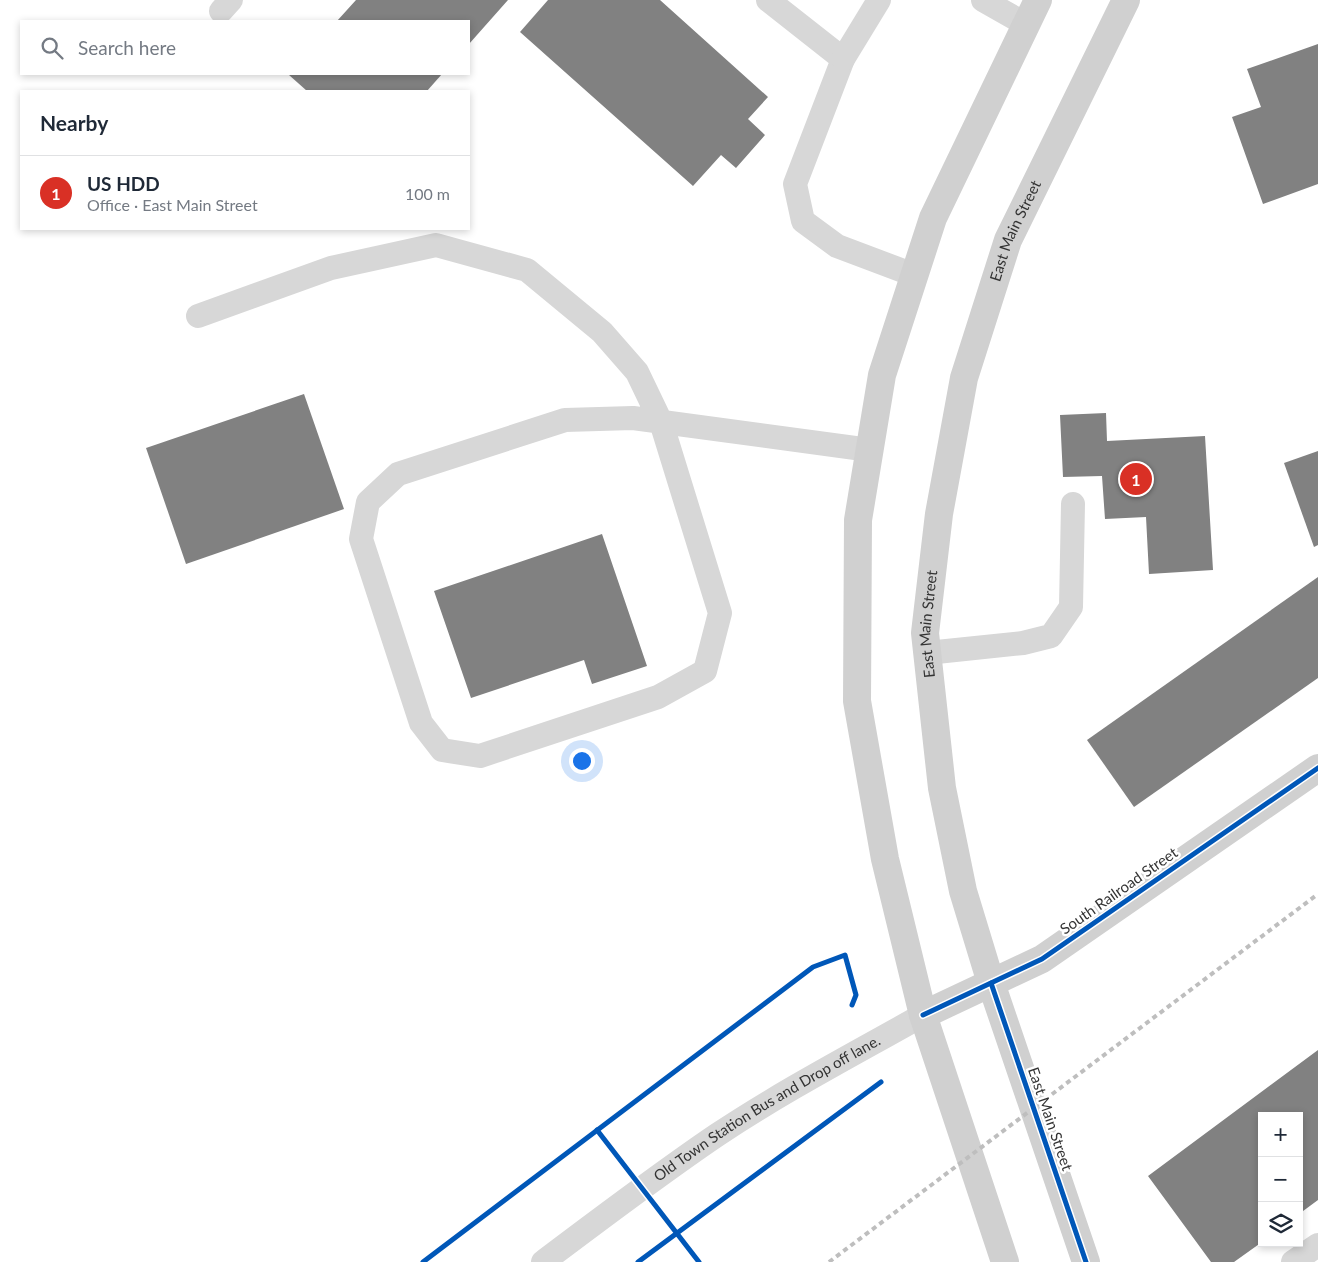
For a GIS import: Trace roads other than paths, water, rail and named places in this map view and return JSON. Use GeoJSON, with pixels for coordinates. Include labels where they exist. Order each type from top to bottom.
{"type":"FeatureCollection","features":[{"type":"Feature","properties":{"kind":"main road"},"geometry":{"type":"LineString","coordinates":[[1005,1262],[923,1014],[885,859],[857,701],[858,520],[882,375],[933,218],[1038,0]]}},
{"type":"Feature","properties":{"kind":"main road","name":"East Main Street"},"geometry":{"type":"LineString","coordinates":[[1086,1262],[991,983],[963,891],[942,788],[925,633],[939,514],[964,378],[1008,240],[1126,0]]}},
{"type":"Feature","properties":{"kind":"main road","name":"South Railroad Street"},"geometry":{"type":"LineString","coordinates":[[923,1014],[1042,959],[1318,768]]}},
{"type":"Feature","properties":{"kind":"lane"},"geometry":{"type":"LineString","coordinates":[[768,0],[843,59]]}},
{"type":"Feature","properties":{"kind":"lane"},"geometry":{"type":"LineString","coordinates":[[879,0],[843,59],[795,184],[802,221],[837,246],[914,275]]}},
{"type":"Feature","properties":{"kind":"lane"},"geometry":{"type":"LineString","coordinates":[[983,0],[1027,25]]}},
{"type":"Feature","properties":{"kind":"lane"},"geometry":{"type":"LineString","coordinates":[[198,316],[332,268],[436,245],[527,270],[602,332],[637,372],[661,422],[720,613],[705,671],[658,697],[480,756],[442,750],[421,722],[361,539],[368,502],[398,474],[565,420],[633,418],[661,422],[870,450]]}},
{"type":"Feature","properties":{"kind":"lane"},"geometry":{"type":"LineString","coordinates":[[927,653],[1023,644],[1051,636],[1071,607],[1072,504]]}},
{"type":"Feature","properties":{"kind":"lane","name":"Old Town Station Bus and Drop off lane."},"geometry":{"type":"LineString","coordinates":[[543,1262],[718,1135],[799,1085],[923,1014]]}},
{"type":"Feature","properties":{"kind":"lane"},"geometry":{"type":"LineString","coordinates":[[1293,1262],[1318,1245]]}},
{"type":"Feature","properties":{"kind":"railway"},"geometry":{"type":"LineString","coordinates":[[829,1262],[1318,894]]}},
{"type":"Feature","properties":{"kind":"place","name":"US HDD"},"geometry":{"type":"Point","coordinates":[1136,479]}}]}
